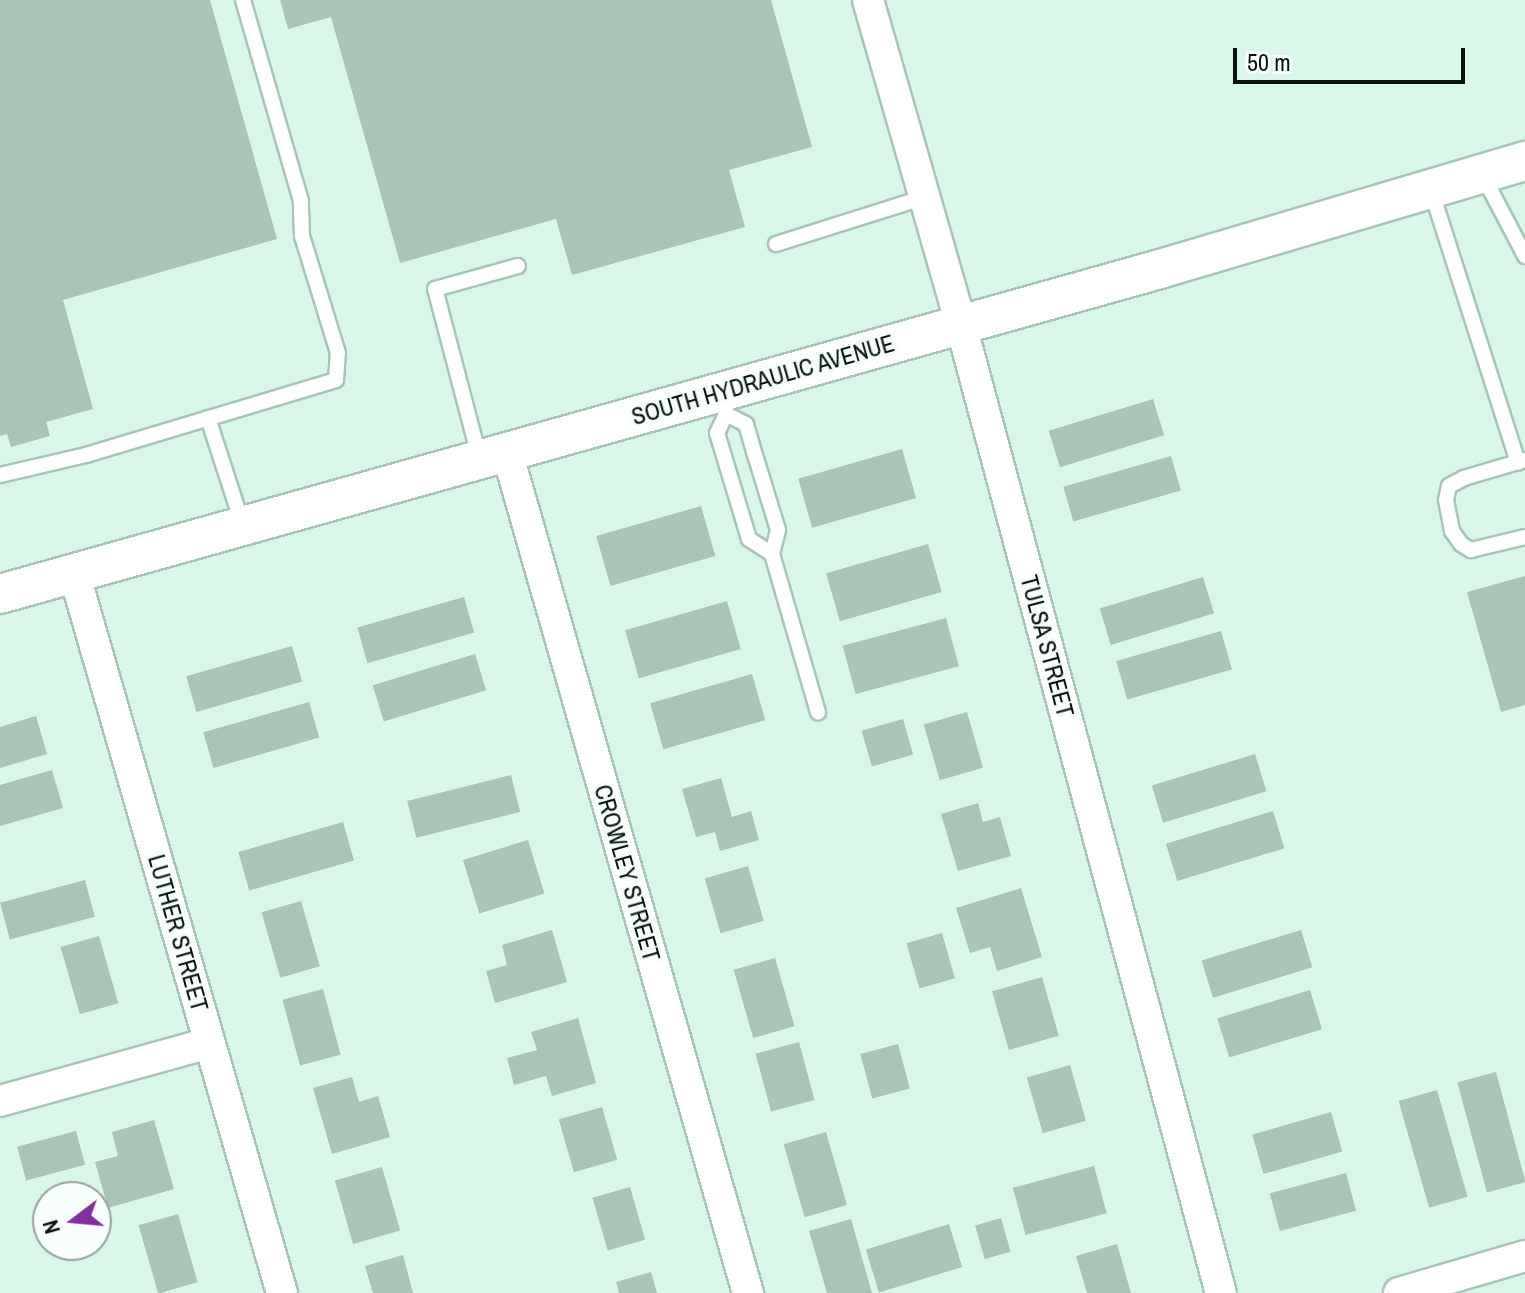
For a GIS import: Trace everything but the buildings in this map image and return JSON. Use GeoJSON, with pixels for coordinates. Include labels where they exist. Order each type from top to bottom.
{"type":"FeatureCollection","features":[{"type":"Feature","properties":{"kind":"street","name":"TULSA STREET"},"geometry":{"type":"LineString","coordinates":[[868,0],[961,325],[1221,1293]]}},
{"type":"Feature","properties":{"kind":"street","name":"SOUTH HYDRAULIC AVENUE"},"geometry":{"type":"LineString","coordinates":[[0,594],[493,456],[723,403],[961,325],[1525,161]]}},
{"type":"Feature","properties":{"kind":"street","name":"CROWLEY STREET"},"geometry":{"type":"LineString","coordinates":[[493,456],[748,1293]]}},
{"type":"Feature","properties":{"kind":"street","name":"LUTHER STREET"},"geometry":{"type":"LineString","coordinates":[[74,573],[282,1293]]}},
{"type":"Feature","properties":{"kind":"street"},"geometry":{"type":"LineString","coordinates":[[0,1101],[209,1043]]}},
{"type":"Feature","properties":{"kind":"street"},"geometry":{"type":"LineString","coordinates":[[1399,1293],[1525,1256]]}},
{"type":"Feature","properties":{"kind":"lane"},"geometry":{"type":"LineString","coordinates":[[0,475],[86,455],[336,380],[338,353],[302,236],[301,201],[243,0]]}},
{"type":"Feature","properties":{"kind":"lane"},"geometry":{"type":"LineString","coordinates":[[1482,174],[1525,256]]}},
{"type":"Feature","properties":{"kind":"lane"},"geometry":{"type":"LineString","coordinates":[[1431,189],[1521,461],[1464,478],[1449,486],[1446,500],[1452,531],[1471,550],[1525,537]]}},
{"type":"Feature","properties":{"kind":"lane"},"geometry":{"type":"LineString","coordinates":[[776,244],[925,197]]}},
{"type":"Feature","properties":{"kind":"lane"},"geometry":{"type":"LineString","coordinates":[[493,456],[435,289],[518,266]]}},
{"type":"Feature","properties":{"kind":"lane"},"geometry":{"type":"LineString","coordinates":[[723,403],[717,433],[749,539],[772,554]]}},
{"type":"Feature","properties":{"kind":"lane"},"geometry":{"type":"LineString","coordinates":[[723,403],[746,424],[778,530],[772,554],[818,712]]}},
{"type":"Feature","properties":{"kind":"lane"},"geometry":{"type":"LineString","coordinates":[[208,418],[244,526]]}}]}
